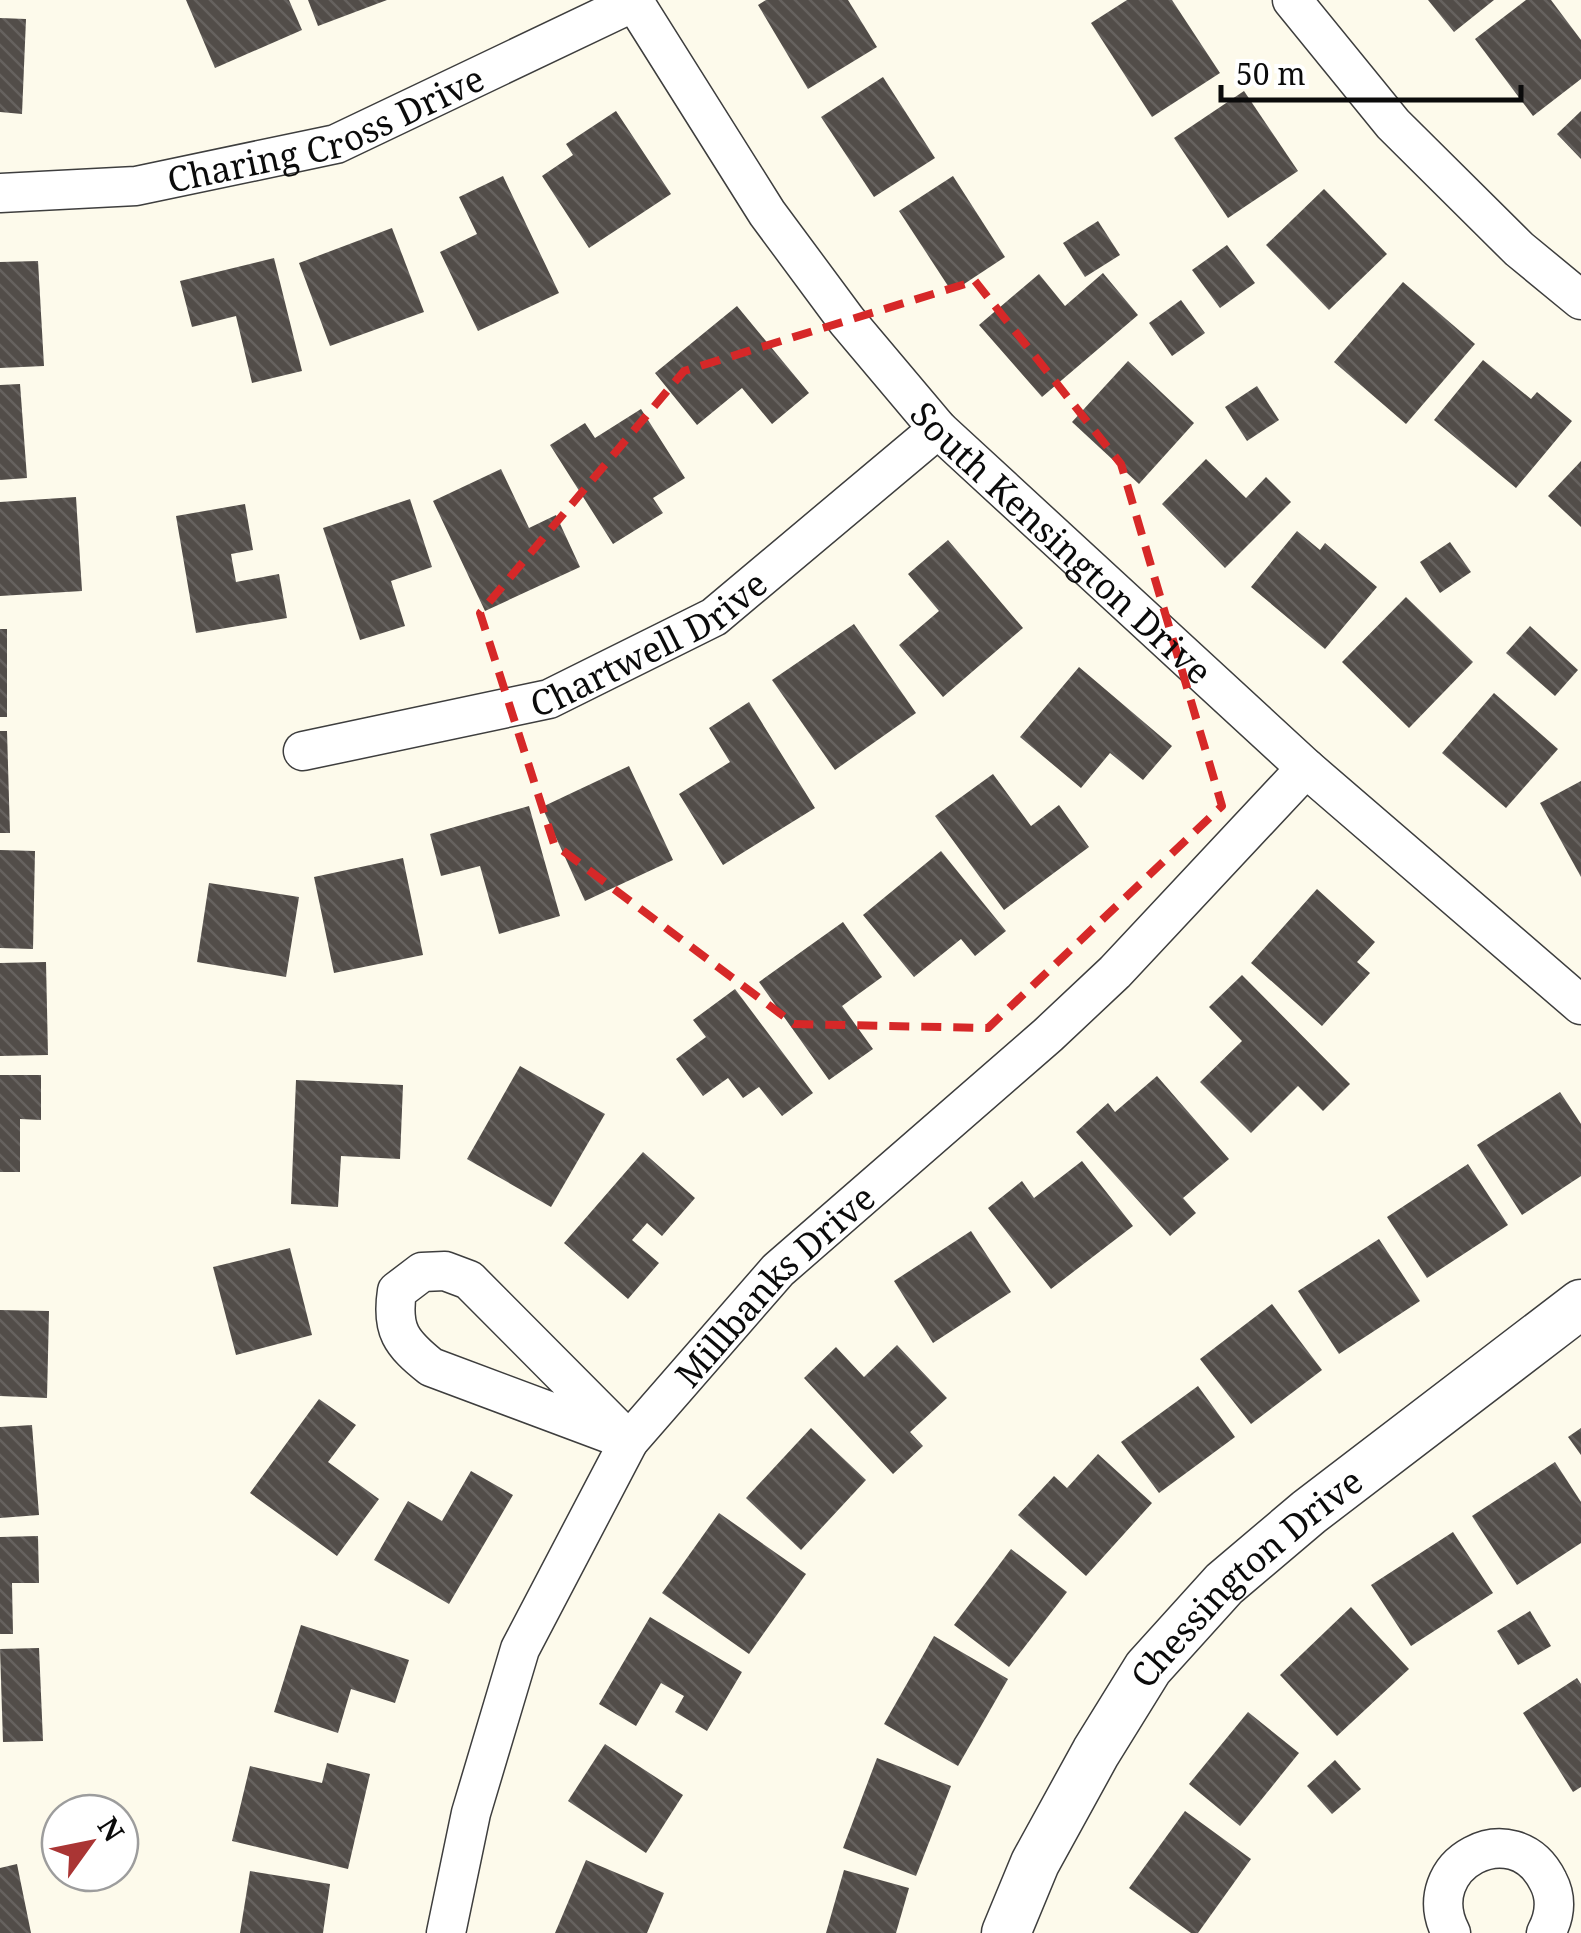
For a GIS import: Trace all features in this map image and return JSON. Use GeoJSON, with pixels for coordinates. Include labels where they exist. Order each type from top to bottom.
{"type":"FeatureCollection","features":[{"type":"Feature","properties":{"kind":"street"},"geometry":{"type":"LineString","coordinates":[[1292,0],[1393,124],[1519,248],[1581,300]]}},
{"type":"Feature","properties":{"kind":"street","name":"Charing Cross Drive"},"geometry":{"type":"LineString","coordinates":[[0,192],[136,186],[336,144],[634,1]]}},
{"type":"Feature","properties":{"kind":"street","name":"South Kensington Drive"},"geometry":{"type":"LineString","coordinates":[[634,1],[767,213],[847,320],[938,428],[1306,768],[1581,1005]]}},
{"type":"Feature","properties":{"kind":"street","name":"Chartwell Drive"},"geometry":{"type":"LineString","coordinates":[[303,751],[549,699],[714,617],[938,428]]}},
{"type":"Feature","properties":{"kind":"street","name":"Millbanks Drive"},"geometry":{"type":"LineString","coordinates":[[446,1933],[471,1813],[520,1648],[629,1441],[778,1270],[1115,972],[1306,768]]}},
{"type":"Feature","properties":{"kind":"street"},"geometry":{"type":"LineString","coordinates":[[445,1271],[469,1280],[629,1441],[431,1367],[408,1348],[393,1319],[397,1291],[422,1272],[445,1271]]}},
{"type":"Feature","properties":{"kind":"street","name":"Chessington Drive"},"geometry":{"type":"LineString","coordinates":[[1006,1933],[1035,1864],[1096,1752],[1148,1668],[1224,1584],[1309,1512],[1581,1304]]}},
{"type":"Feature","properties":{"kind":"street"},"geometry":{"type":"LineString","coordinates":[[1451,1933],[1443,1912],[1450,1876],[1461,1862],[1477,1852],[1495,1848],[1514,1850],[1544,1871],[1555,1906],[1546,1933]]}},
{"type":"Feature","properties":{"kind":"highlighted area"},"geometry":{"type":"Polygon","coordinates":[[[975,281],[1121,464],[1222,806],[988,1028],[794,1024],[554,844],[480,613],[684,371],[975,281]]]}},
{"type":"Feature","properties":{"kind":"building"},"geometry":{"type":"Polygon","coordinates":[[[186,0],[289,0],[302,30],[215,68],[186,0]]]}},
{"type":"Feature","properties":{"kind":"building"},"geometry":{"type":"Polygon","coordinates":[[[308,0],[387,0],[318,26],[308,0]]]}},
{"type":"Feature","properties":{"kind":"building"},"geometry":{"type":"Polygon","coordinates":[[[766,0],[848,0],[877,47],[808,89],[758,5],[766,0]]]}},
{"type":"Feature","properties":{"kind":"building"},"geometry":{"type":"Polygon","coordinates":[[[1127,0],[1172,0],[1220,73],[1152,117],[1091,23],[1127,0]]]}},
{"type":"Feature","properties":{"kind":"building"},"geometry":{"type":"Polygon","coordinates":[[[1428,0],[1494,0],[1454,32],[1428,0]]]}},
{"type":"Feature","properties":{"kind":"building"},"geometry":{"type":"Polygon","coordinates":[[[1526,0],[1551,0],[1581,40],[1581,79],[1533,116],[1475,39],[1526,0]]]}},
{"type":"Feature","properties":{"kind":"building"},"geometry":{"type":"Polygon","coordinates":[[[0,18],[26,19],[22,114],[0,112],[0,18]]]}},
{"type":"Feature","properties":{"kind":"building"},"geometry":{"type":"Polygon","coordinates":[[[883,77],[935,158],[874,197],[821,117],[883,77]]]}},
{"type":"Feature","properties":{"kind":"building"},"geometry":{"type":"Polygon","coordinates":[[[1244,91],[1298,171],[1228,218],[1174,138],[1244,91]]]}},
{"type":"Feature","properties":{"kind":"building"},"geometry":{"type":"Polygon","coordinates":[[[616,111],[671,194],[589,248],[542,176],[573,155],[566,144],[616,111]]]}},
{"type":"Feature","properties":{"kind":"building"},"geometry":{"type":"Polygon","coordinates":[[[1581,111],[1581,159],[1557,134],[1581,111]]]}},
{"type":"Feature","properties":{"kind":"building"},"geometry":{"type":"Polygon","coordinates":[[[503,176],[559,293],[478,331],[440,252],[477,234],[459,197],[503,176]]]}},
{"type":"Feature","properties":{"kind":"building"},"geometry":{"type":"Polygon","coordinates":[[[953,176],[1005,257],[952,292],[899,211],[953,176]]]}},
{"type":"Feature","properties":{"kind":"building"},"geometry":{"type":"Polygon","coordinates":[[[1324,189],[1387,254],[1329,310],[1266,245],[1324,189]]]}},
{"type":"Feature","properties":{"kind":"building"},"geometry":{"type":"Polygon","coordinates":[[[1098,221],[1120,255],[1085,277],[1063,243],[1098,221]]]}},
{"type":"Feature","properties":{"kind":"building"},"geometry":{"type":"Polygon","coordinates":[[[392,228],[424,312],[330,346],[299,263],[392,228]]]}},
{"type":"Feature","properties":{"kind":"building"},"geometry":{"type":"Polygon","coordinates":[[[1227,245],[1255,283],[1220,308],[1192,270],[1227,245]]]}},
{"type":"Feature","properties":{"kind":"building"},"geometry":{"type":"Polygon","coordinates":[[[274,258],[302,371],[252,383],[236,316],[192,327],[180,281],[274,258]]]}},
{"type":"Feature","properties":{"kind":"building"},"geometry":{"type":"Polygon","coordinates":[[[38,261],[44,366],[0,368],[0,262],[38,261]]]}},
{"type":"Feature","properties":{"kind":"building"},"geometry":{"type":"Polygon","coordinates":[[[1103,273],[1138,315],[1042,397],[979,325],[1039,274],[1065,306],[1103,273]]]}},
{"type":"Feature","properties":{"kind":"building"},"geometry":{"type":"Polygon","coordinates":[[[1403,282],[1475,344],[1406,424],[1334,362],[1403,282]]]}},
{"type":"Feature","properties":{"kind":"building"},"geometry":{"type":"Polygon","coordinates":[[[1181,300],[1205,333],[1172,356],[1149,323],[1181,300]]]}},
{"type":"Feature","properties":{"kind":"building"},"geometry":{"type":"Polygon","coordinates":[[[737,306],[809,393],[772,424],[742,388],[697,425],[655,373],[737,306]]]}},
{"type":"Feature","properties":{"kind":"building"},"geometry":{"type":"Polygon","coordinates":[[[1483,360],[1531,399],[1537,392],[1572,421],[1516,488],[1434,420],[1483,360]]]}},
{"type":"Feature","properties":{"kind":"building"},"geometry":{"type":"Polygon","coordinates":[[[1128,361],[1194,423],[1139,484],[1072,422],[1128,361]]]}},
{"type":"Feature","properties":{"kind":"building"},"geometry":{"type":"Polygon","coordinates":[[[20,384],[27,478],[0,480],[0,385],[20,384]]]}},
{"type":"Feature","properties":{"kind":"building"},"geometry":{"type":"Polygon","coordinates":[[[1257,386],[1279,420],[1247,441],[1225,407],[1257,386]]]}},
{"type":"Feature","properties":{"kind":"building"},"geometry":{"type":"Polygon","coordinates":[[[641,409],[685,478],[653,498],[663,513],[613,544],[550,445],[585,423],[595,438],[641,409]]]}},
{"type":"Feature","properties":{"kind":"building"},"geometry":{"type":"Polygon","coordinates":[[[1206,459],[1246,498],[1266,477],[1291,502],[1225,568],[1162,504],[1206,459]]]}},
{"type":"Feature","properties":{"kind":"building"},"geometry":{"type":"Polygon","coordinates":[[[1581,461],[1581,527],[1548,496],[1581,461]]]}},
{"type":"Feature","properties":{"kind":"building"},"geometry":{"type":"Polygon","coordinates":[[[501,469],[529,528],[556,515],[580,567],[485,611],[433,501],[501,469]]]}},
{"type":"Feature","properties":{"kind":"building"},"geometry":{"type":"Polygon","coordinates":[[[76,497],[82,591],[0,596],[0,502],[76,497]]]}},
{"type":"Feature","properties":{"kind":"building"},"geometry":{"type":"Polygon","coordinates":[[[410,499],[432,567],[391,581],[405,626],[360,640],[323,528],[410,499]]]}},
{"type":"Feature","properties":{"kind":"building"},"geometry":{"type":"Polygon","coordinates":[[[245,504],[253,550],[231,554],[236,582],[279,574],[287,618],[196,633],[176,516],[245,504]]]}},
{"type":"Feature","properties":{"kind":"building"},"geometry":{"type":"Polygon","coordinates":[[[1297,531],[1320,550],[1325,543],[1377,587],[1325,649],[1251,587],[1297,531]]]}},
{"type":"Feature","properties":{"kind":"building"},"geometry":{"type":"Polygon","coordinates":[[[948,540],[1023,628],[943,697],[899,645],[939,611],[908,574],[948,540]]]}},
{"type":"Feature","properties":{"kind":"building"},"geometry":{"type":"Polygon","coordinates":[[[1450,542],[1471,572],[1440,593],[1420,562],[1450,542]]]}},
{"type":"Feature","properties":{"kind":"building"},"geometry":{"type":"Polygon","coordinates":[[[1406,597],[1473,662],[1409,728],[1342,662],[1406,597]]]}},
{"type":"Feature","properties":{"kind":"building"},"geometry":{"type":"Polygon","coordinates":[[[854,624],[916,713],[835,770],[772,680],[854,624]]]}},
{"type":"Feature","properties":{"kind":"building"},"geometry":{"type":"Polygon","coordinates":[[[1530,626],[1578,670],[1555,696],[1506,653],[1530,626]]]}},
{"type":"Feature","properties":{"kind":"building"},"geometry":{"type":"Polygon","coordinates":[[[0,629],[7,629],[7,717],[0,717],[0,629]]]}},
{"type":"Feature","properties":{"kind":"building"},"geometry":{"type":"Polygon","coordinates":[[[1079,667],[1172,746],[1143,780],[1110,753],[1081,788],[1020,737],[1079,667]]]}},
{"type":"Feature","properties":{"kind":"building"},"geometry":{"type":"Polygon","coordinates":[[[1494,693],[1558,749],[1506,808],[1442,753],[1494,693]]]}},
{"type":"Feature","properties":{"kind":"building"},"geometry":{"type":"Polygon","coordinates":[[[749,702],[815,808],[723,865],[679,794],[730,762],[709,728],[749,702]]]}},
{"type":"Feature","properties":{"kind":"building"},"geometry":{"type":"Polygon","coordinates":[[[0,731],[7,731],[10,833],[0,833],[0,731]]]}},
{"type":"Feature","properties":{"kind":"building"},"geometry":{"type":"Polygon","coordinates":[[[629,766],[673,860],[585,901],[542,807],[629,766]]]}},
{"type":"Feature","properties":{"kind":"building"},"geometry":{"type":"Polygon","coordinates":[[[993,774],[1031,826],[1059,805],[1089,847],[1004,910],[935,816],[993,774]]]}},
{"type":"Feature","properties":{"kind":"building"},"geometry":{"type":"Polygon","coordinates":[[[1581,781],[1581,877],[1540,803],[1581,781]]]}},
{"type":"Feature","properties":{"kind":"building"},"geometry":{"type":"Polygon","coordinates":[[[529,806],[560,916],[499,934],[480,866],[441,876],[430,834],[529,806]]]}},
{"type":"Feature","properties":{"kind":"building"},"geometry":{"type":"Polygon","coordinates":[[[0,850],[35,851],[33,949],[0,948],[0,850]]]}},
{"type":"Feature","properties":{"kind":"building"},"geometry":{"type":"Polygon","coordinates":[[[941,851],[1006,931],[975,956],[961,939],[914,977],[863,915],[941,851]]]}},
{"type":"Feature","properties":{"kind":"building"},"geometry":{"type":"Polygon","coordinates":[[[403,858],[423,955],[334,973],[314,877],[403,858]]]}},
{"type":"Feature","properties":{"kind":"building"},"geometry":{"type":"Polygon","coordinates":[[[209,883],[299,897],[286,977],[197,962],[209,883]]]}},
{"type":"Feature","properties":{"kind":"building"},"geometry":{"type":"Polygon","coordinates":[[[1317,889],[1375,942],[1357,962],[1370,973],[1322,1026],[1251,963],[1317,889]]]}},
{"type":"Feature","properties":{"kind":"building"},"geometry":{"type":"Polygon","coordinates":[[[843,922],[882,977],[842,1006],[873,1049],[829,1080],[759,982],[843,922]]]}},
{"type":"Feature","properties":{"kind":"building"},"geometry":{"type":"Polygon","coordinates":[[[46,962],[48,1055],[0,1056],[0,963],[46,962]]]}},
{"type":"Feature","properties":{"kind":"building"},"geometry":{"type":"Polygon","coordinates":[[[1242,975],[1350,1084],[1323,1111],[1298,1086],[1251,1133],[1200,1082],[1242,1041],[1209,1007],[1242,975]]]}},
{"type":"Feature","properties":{"kind":"building"},"geometry":{"type":"Polygon","coordinates":[[[735,989],[813,1093],[782,1116],[759,1087],[743,1098],[728,1078],[703,1096],[676,1059],[706,1037],[693,1020],[735,989]]]}},
{"type":"Feature","properties":{"kind":"building"},"geometry":{"type":"Polygon","coordinates":[[[520,1066],[605,1114],[551,1207],[467,1159],[520,1066]]]}},
{"type":"Feature","properties":{"kind":"building"},"geometry":{"type":"Polygon","coordinates":[[[0,1075],[41,1075],[41,1120],[20,1119],[20,1172],[0,1172],[0,1075]]]}},
{"type":"Feature","properties":{"kind":"building"},"geometry":{"type":"Polygon","coordinates":[[[1157,1076],[1229,1159],[1183,1198],[1196,1213],[1170,1236],[1076,1132],[1108,1103],[1115,1112],[1157,1076]]]}},
{"type":"Feature","properties":{"kind":"building"},"geometry":{"type":"Polygon","coordinates":[[[296,1080],[403,1085],[400,1159],[341,1156],[338,1207],[291,1204],[296,1080]]]}},
{"type":"Feature","properties":{"kind":"building"},"geometry":{"type":"Polygon","coordinates":[[[1560,1092],[1581,1124],[1581,1176],[1522,1215],[1477,1145],[1560,1092]]]}},
{"type":"Feature","properties":{"kind":"building"},"geometry":{"type":"Polygon","coordinates":[[[643,1152],[695,1198],[662,1236],[647,1223],[632,1240],[659,1263],[628,1299],[564,1243],[643,1152]]]}},
{"type":"Feature","properties":{"kind":"building"},"geometry":{"type":"Polygon","coordinates":[[[1082,1161],[1133,1226],[1051,1289],[988,1208],[1022,1181],[1034,1198],[1082,1161]]]}},
{"type":"Feature","properties":{"kind":"building"},"geometry":{"type":"Polygon","coordinates":[[[1468,1164],[1508,1225],[1427,1278],[1387,1217],[1468,1164]]]}},
{"type":"Feature","properties":{"kind":"building"},"geometry":{"type":"Polygon","coordinates":[[[971,1231],[1011,1292],[933,1343],[894,1281],[971,1231]]]}},
{"type":"Feature","properties":{"kind":"building"},"geometry":{"type":"Polygon","coordinates":[[[1379,1239],[1420,1301],[1339,1354],[1298,1291],[1379,1239]]]}},
{"type":"Feature","properties":{"kind":"building"},"geometry":{"type":"Polygon","coordinates":[[[290,1248],[312,1335],[236,1355],[213,1267],[290,1248]]]}},
{"type":"Feature","properties":{"kind":"building"},"geometry":{"type":"Polygon","coordinates":[[[1272,1304],[1322,1370],[1251,1424],[1200,1359],[1272,1304]]]}},
{"type":"Feature","properties":{"kind":"building"},"geometry":{"type":"Polygon","coordinates":[[[0,1310],[49,1311],[47,1398],[0,1396],[0,1310]]]}},
{"type":"Feature","properties":{"kind":"building"},"geometry":{"type":"Polygon","coordinates":[[[897,1345],[947,1398],[910,1432],[923,1446],[893,1474],[804,1378],[836,1347],[864,1377],[897,1345]]]}},
{"type":"Feature","properties":{"kind":"building"},"geometry":{"type":"Polygon","coordinates":[[[1198,1386],[1235,1437],[1159,1493],[1121,1442],[1198,1386]]]}},
{"type":"Feature","properties":{"kind":"building"},"geometry":{"type":"Polygon","coordinates":[[[319,1399],[356,1425],[328,1462],[379,1499],[337,1556],[250,1493],[319,1399]]]}},
{"type":"Feature","properties":{"kind":"building"},"geometry":{"type":"Polygon","coordinates":[[[32,1425],[39,1515],[0,1518],[0,1427],[32,1425]]]}},
{"type":"Feature","properties":{"kind":"building"},"geometry":{"type":"Polygon","coordinates":[[[811,1428],[866,1480],[801,1550],[746,1498],[811,1428]]]}},
{"type":"Feature","properties":{"kind":"building"},"geometry":{"type":"Polygon","coordinates":[[[1581,1428],[1581,1455],[1568,1437],[1581,1428]]]}},
{"type":"Feature","properties":{"kind":"building"},"geometry":{"type":"Polygon","coordinates":[[[1098,1454],[1152,1503],[1086,1576],[1018,1515],[1054,1476],[1067,1488],[1098,1454]]]}},
{"type":"Feature","properties":{"kind":"building"},"geometry":{"type":"Polygon","coordinates":[[[1555,1462],[1581,1502],[1581,1543],[1517,1585],[1472,1516],[1555,1462]]]}},
{"type":"Feature","properties":{"kind":"building"},"geometry":{"type":"Polygon","coordinates":[[[471,1471],[513,1495],[449,1604],[374,1560],[408,1501],[442,1521],[471,1471]]]}},
{"type":"Feature","properties":{"kind":"building"},"geometry":{"type":"Polygon","coordinates":[[[719,1513],[806,1574],[749,1654],[662,1593],[719,1513]]]}},
{"type":"Feature","properties":{"kind":"building"},"geometry":{"type":"Polygon","coordinates":[[[1453,1532],[1493,1593],[1411,1646],[1371,1585],[1453,1532]]]}},
{"type":"Feature","properties":{"kind":"building"},"geometry":{"type":"Polygon","coordinates":[[[38,1536],[39,1583],[12,1583],[13,1634],[0,1634],[0,1537],[38,1536]]]}},
{"type":"Feature","properties":{"kind":"building"},"geometry":{"type":"Polygon","coordinates":[[[1011,1549],[1067,1592],[1009,1667],[954,1625],[1011,1549]]]}},
{"type":"Feature","properties":{"kind":"building"},"geometry":{"type":"Polygon","coordinates":[[[1351,1607],[1409,1669],[1337,1736],[1280,1675],[1351,1607]]]}},
{"type":"Feature","properties":{"kind":"building"},"geometry":{"type":"Polygon","coordinates":[[[1530,1611],[1551,1646],[1518,1665],[1497,1631],[1530,1611]]]}},
{"type":"Feature","properties":{"kind":"building"},"geometry":{"type":"Polygon","coordinates":[[[650,1617],[742,1672],[707,1731],[675,1712],[684,1696],[661,1683],[636,1726],[599,1704],[650,1617]]]}},
{"type":"Feature","properties":{"kind":"building"},"geometry":{"type":"Polygon","coordinates":[[[301,1625],[409,1660],[395,1703],[351,1689],[338,1733],[274,1712],[301,1625]]]}},
{"type":"Feature","properties":{"kind":"building"},"geometry":{"type":"Polygon","coordinates":[[[934,1636],[1008,1679],[958,1766],[884,1724],[934,1636]]]}},
{"type":"Feature","properties":{"kind":"building"},"geometry":{"type":"Polygon","coordinates":[[[39,1648],[43,1741],[3,1742],[0,1649],[39,1648]]]}},
{"type":"Feature","properties":{"kind":"building"},"geometry":{"type":"Polygon","coordinates":[[[1577,1678],[1581,1684],[1581,1787],[1573,1792],[1523,1713],[1577,1678]]]}},
{"type":"Feature","properties":{"kind":"building"},"geometry":{"type":"Polygon","coordinates":[[[1248,1712],[1299,1753],[1240,1826],[1189,1784],[1248,1712]]]}},
{"type":"Feature","properties":{"kind":"building"},"geometry":{"type":"Polygon","coordinates":[[[605,1744],[683,1795],[646,1853],[568,1801],[605,1744]]]}},
{"type":"Feature","properties":{"kind":"building"},"geometry":{"type":"Polygon","coordinates":[[[877,1758],[951,1786],[916,1876],[843,1848],[877,1758]]]}},
{"type":"Feature","properties":{"kind":"building"},"geometry":{"type":"Polygon","coordinates":[[[1335,1760],[1361,1789],[1332,1814],[1307,1786],[1335,1760]]]}},
{"type":"Feature","properties":{"kind":"building"},"geometry":{"type":"Polygon","coordinates":[[[327,1763],[370,1774],[348,1869],[232,1841],[250,1766],[322,1783],[327,1763]]]}},
{"type":"Feature","properties":{"kind":"building"},"geometry":{"type":"Polygon","coordinates":[[[1185,1811],[1251,1859],[1198,1933],[1191,1933],[1129,1888],[1185,1811]]]}},
{"type":"Feature","properties":{"kind":"building"},"geometry":{"type":"Polygon","coordinates":[[[586,1860],[664,1893],[647,1933],[555,1933],[586,1860]]]}},
{"type":"Feature","properties":{"kind":"building"},"geometry":{"type":"Polygon","coordinates":[[[17,1864],[31,1933],[0,1933],[0,1868],[17,1864]]]}},
{"type":"Feature","properties":{"kind":"building"},"geometry":{"type":"Polygon","coordinates":[[[844,1870],[909,1888],[896,1933],[826,1933],[844,1870]]]}},
{"type":"Feature","properties":{"kind":"building"},"geometry":{"type":"Polygon","coordinates":[[[250,1871],[330,1884],[323,1933],[240,1933],[250,1871]]]}}]}
